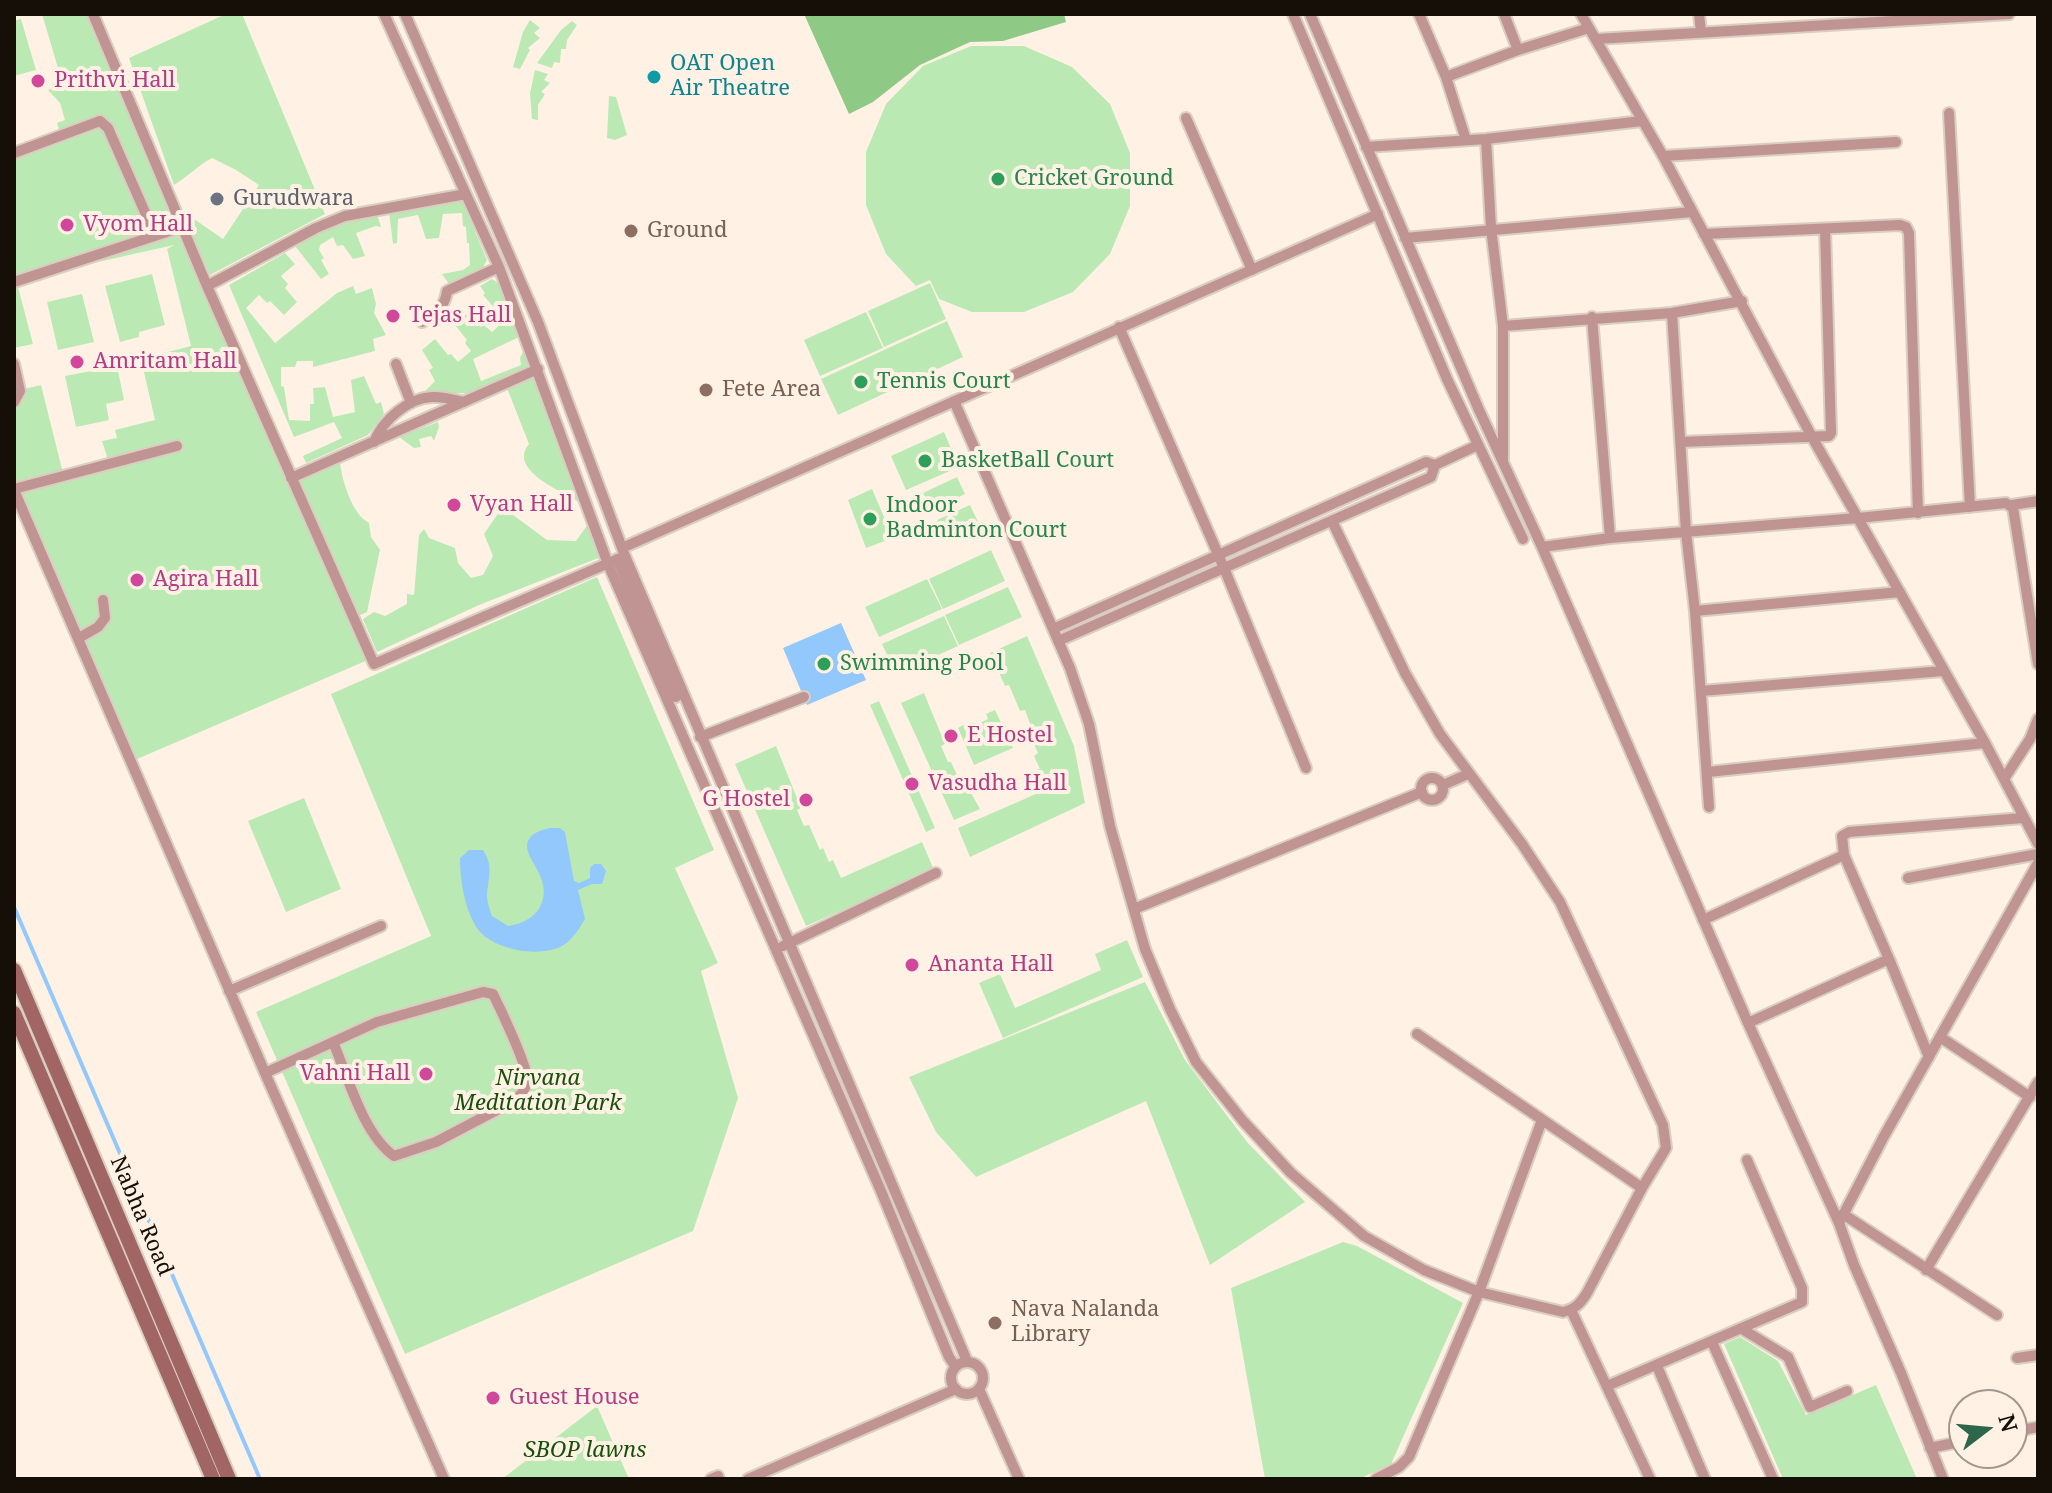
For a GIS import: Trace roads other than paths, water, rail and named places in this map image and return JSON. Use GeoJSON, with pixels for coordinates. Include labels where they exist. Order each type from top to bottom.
{"type":"FeatureCollection","features":[{"type":"Feature","properties":{"kind":"main road","name":"Nabha Road"},"geometry":{"type":"LineString","coordinates":[[14,970],[229,1479]]}},
{"type":"Feature","properties":{"kind":"main road","name":"Nabha Road"},"geometry":{"type":"LineString","coordinates":[[14,1013],[213,1479]]}},
{"type":"Feature","properties":{"kind":"street"},"geometry":{"type":"LineString","coordinates":[[93,14],[207,286],[374,664],[618,557],[1119,327],[1378,214]]}},
{"type":"Feature","properties":{"kind":"street"},"geometry":{"type":"LineString","coordinates":[[384,14],[499,267],[538,369],[782,947],[949,1357],[961,1363],[973,1362],[982,1371],[984,1377],[979,1389],[967,1394],[956,1389],[951,1378],[961,1363]]}},
{"type":"Feature","properties":{"kind":"street"},"geometry":{"type":"LineString","coordinates":[[405,14],[538,322],[618,557],[700,737],[782,947]]}},
{"type":"Feature","properties":{"kind":"street"},"geometry":{"type":"LineString","coordinates":[[1293,14],[1447,379],[1523,539]]}},
{"type":"Feature","properties":{"kind":"street"},"geometry":{"type":"LineString","coordinates":[[1310,14],[1748,1023],[1841,1219],[1854,1265],[1943,1479]]}},
{"type":"Feature","properties":{"kind":"street"},"geometry":{"type":"LineString","coordinates":[[1419,14],[1446,77],[1466,140]]}},
{"type":"Feature","properties":{"kind":"street"},"geometry":{"type":"LineString","coordinates":[[1504,14],[1518,50]]}},
{"type":"Feature","properties":{"kind":"street"},"geometry":{"type":"LineString","coordinates":[[1581,14],[1663,156],[1812,437],[1985,743],[2038,844]]}},
{"type":"Feature","properties":{"kind":"street"},"geometry":{"type":"LineString","coordinates":[[1699,14],[1701,32]]}},
{"type":"Feature","properties":{"kind":"street"},"geometry":{"type":"LineString","coordinates":[[1597,39],[2009,14]]}},
{"type":"Feature","properties":{"kind":"street"},"geometry":{"type":"LineString","coordinates":[[1446,77],[1589,28]]}},
{"type":"Feature","properties":{"kind":"street"},"geometry":{"type":"LineString","coordinates":[[1949,113],[1970,507]]}},
{"type":"Feature","properties":{"kind":"street"},"geometry":{"type":"LineString","coordinates":[[1186,118],[1252,270]]}},
{"type":"Feature","properties":{"kind":"street"},"geometry":{"type":"LineString","coordinates":[[14,153],[100,121],[108,128],[155,235]]}},
{"type":"Feature","properties":{"kind":"street"},"geometry":{"type":"LineString","coordinates":[[1366,147],[1486,139],[1642,121]]}},
{"type":"Feature","properties":{"kind":"street"},"geometry":{"type":"LineString","coordinates":[[1486,139],[1491,228],[1503,326],[1504,466]]}},
{"type":"Feature","properties":{"kind":"street"},"geometry":{"type":"LineString","coordinates":[[1663,156],[1896,142]]}},
{"type":"Feature","properties":{"kind":"street"},"geometry":{"type":"LineString","coordinates":[[455,169],[470,164]]}},
{"type":"Feature","properties":{"kind":"street"},"geometry":{"type":"LineString","coordinates":[[207,286],[316,228],[345,216],[466,194]]}},
{"type":"Feature","properties":{"kind":"street"},"geometry":{"type":"LineString","coordinates":[[1405,238],[1692,212]]}},
{"type":"Feature","properties":{"kind":"street"},"geometry":{"type":"LineString","coordinates":[[1704,234],[1900,225],[1908,230],[1918,513]]}},
{"type":"Feature","properties":{"kind":"street"},"geometry":{"type":"LineString","coordinates":[[14,282],[182,227]]}},
{"type":"Feature","properties":{"kind":"street"},"geometry":{"type":"LineString","coordinates":[[1681,442],[1829,436],[1832,430],[1825,229]]}},
{"type":"Feature","properties":{"kind":"street"},"geometry":{"type":"LineString","coordinates":[[422,322],[440,310],[446,301],[447,291],[499,267]]}},
{"type":"Feature","properties":{"kind":"street"},"geometry":{"type":"LineString","coordinates":[[1503,326],[1672,313],[1742,301]]}},
{"type":"Feature","properties":{"kind":"street"},"geometry":{"type":"LineString","coordinates":[[1672,313],[1709,807]]}},
{"type":"Feature","properties":{"kind":"street"},"geometry":{"type":"LineString","coordinates":[[1592,317],[1610,538]]}},
{"type":"Feature","properties":{"kind":"street"},"geometry":{"type":"LineString","coordinates":[[1119,327],[1224,568],[1306,768]]}},
{"type":"Feature","properties":{"kind":"street"},"geometry":{"type":"LineString","coordinates":[[14,364],[20,391],[14,402]]}},
{"type":"Feature","properties":{"kind":"street"},"geometry":{"type":"LineString","coordinates":[[396,364],[411,403]]}},
{"type":"Feature","properties":{"kind":"street"},"geometry":{"type":"LineString","coordinates":[[291,478],[538,369]]}},
{"type":"Feature","properties":{"kind":"street"},"geometry":{"type":"LineString","coordinates":[[374,442],[379,430],[411,403],[432,397],[464,402]]}},
{"type":"Feature","properties":{"kind":"street"},"geometry":{"type":"LineString","coordinates":[[954,401],[1053,629],[1089,724],[1110,826],[1145,949],[1196,1062],[1243,1121],[1291,1173],[1364,1236],[1424,1270],[1479,1292],[1563,1312],[1571,1310],[1587,1293],[1666,1148],[1663,1125],[1560,902],[1522,844],[1440,734],[1405,673],[1332,521]]}},
{"type":"Feature","properties":{"kind":"street"},"geometry":{"type":"LineString","coordinates":[[1053,629],[1426,462],[1435,465],[1478,445]]}},
{"type":"Feature","properties":{"kind":"street"},"geometry":{"type":"LineString","coordinates":[[177,446],[14,490],[229,991],[444,1479]]}},
{"type":"Feature","properties":{"kind":"street"},"geometry":{"type":"LineString","coordinates":[[1058,641],[1431,477],[1435,465]]}},
{"type":"Feature","properties":{"kind":"street"},"geometry":{"type":"LineString","coordinates":[[1542,547],[1610,538],[2038,501]]}},
{"type":"Feature","properties":{"kind":"street"},"geometry":{"type":"LineString","coordinates":[[2012,505],[2038,664]]}},
{"type":"Feature","properties":{"kind":"street"},"geometry":{"type":"LineString","coordinates":[[1695,611],[1900,592]]}},
{"type":"Feature","properties":{"kind":"street"},"geometry":{"type":"LineString","coordinates":[[79,638],[98,627],[105,618],[103,600]]}},
{"type":"Feature","properties":{"kind":"street"},"geometry":{"type":"LineString","coordinates":[[1701,691],[1943,671]]}},
{"type":"Feature","properties":{"kind":"street"},"geometry":{"type":"LineString","coordinates":[[700,737],[804,697]]}},
{"type":"Feature","properties":{"kind":"street"},"geometry":{"type":"LineString","coordinates":[[2004,779],[2030,739],[2038,719]]}},
{"type":"Feature","properties":{"kind":"street"},"geometry":{"type":"LineString","coordinates":[[1708,772],[1985,743]]}},
{"type":"Feature","properties":{"kind":"street"},"geometry":{"type":"LineString","coordinates":[[1134,909],[1422,792],[1423,784],[1429,778],[1437,779],[1443,785],[1468,774]]}},
{"type":"Feature","properties":{"kind":"street"},"geometry":{"type":"LineString","coordinates":[[1929,1057],[1844,855],[1842,836],[1849,832],[2023,818]]}},
{"type":"Feature","properties":{"kind":"street"},"geometry":{"type":"LineString","coordinates":[[1908,878],[2038,854]]}},
{"type":"Feature","properties":{"kind":"street"},"geometry":{"type":"LineString","coordinates":[[1703,920],[1844,855]]}},
{"type":"Feature","properties":{"kind":"street"},"geometry":{"type":"LineString","coordinates":[[1841,1219],[2038,863]]}},
{"type":"Feature","properties":{"kind":"street"},"geometry":{"type":"LineString","coordinates":[[782,947],[936,873]]}},
{"type":"Feature","properties":{"kind":"street"},"geometry":{"type":"LineString","coordinates":[[229,991],[381,926]]}},
{"type":"Feature","properties":{"kind":"street"},"geometry":{"type":"LineString","coordinates":[[1748,1023],[1889,959]]}},
{"type":"Feature","properties":{"kind":"street"},"geometry":{"type":"LineString","coordinates":[[265,1073],[333,1042],[377,1022],[483,992],[493,994],[527,1076],[525,1090],[516,1100],[436,1142],[394,1156],[383,1149],[372,1133],[333,1042]]}},
{"type":"Feature","properties":{"kind":"street"},"geometry":{"type":"LineString","coordinates":[[1417,1034],[1642,1188]]}},
{"type":"Feature","properties":{"kind":"street"},"geometry":{"type":"LineString","coordinates":[[1940,1037],[2030,1097]]}},
{"type":"Feature","properties":{"kind":"street"},"geometry":{"type":"LineString","coordinates":[[1926,1270],[2038,1082]]}},
{"type":"Feature","properties":{"kind":"street"},"geometry":{"type":"LineString","coordinates":[[1376,1479],[1399,1467],[1409,1457],[1479,1292],[1542,1120]]}},
{"type":"Feature","properties":{"kind":"street"},"geometry":{"type":"LineString","coordinates":[[1607,1386],[1802,1302],[1802,1288],[1747,1160]]}},
{"type":"Feature","properties":{"kind":"street"},"geometry":{"type":"LineString","coordinates":[[1841,1219],[1997,1315]]}},
{"type":"Feature","properties":{"kind":"street"},"geometry":{"type":"LineString","coordinates":[[1571,1310],[1650,1479]]}},
{"type":"Feature","properties":{"kind":"street"},"geometry":{"type":"LineString","coordinates":[[1742,1329],[1788,1357],[1810,1407],[1847,1391]]}},
{"type":"Feature","properties":{"kind":"street"},"geometry":{"type":"LineString","coordinates":[[1712,1342],[1773,1479]]}},
{"type":"Feature","properties":{"kind":"street"},"geometry":{"type":"LineString","coordinates":[[2017,1358],[2038,1355]]}},
{"type":"Feature","properties":{"kind":"street"},"geometry":{"type":"LineString","coordinates":[[1657,1366],[1705,1479]]}},
{"type":"Feature","properties":{"kind":"street"},"geometry":{"type":"LineString","coordinates":[[748,1479],[956,1389]]}},
{"type":"Feature","properties":{"kind":"street"},"geometry":{"type":"LineString","coordinates":[[979,1389],[1019,1479]]}},
{"type":"Feature","properties":{"kind":"street"},"geometry":{"type":"LineString","coordinates":[[1930,1448],[1948,1444]]}},
{"type":"Feature","properties":{"kind":"water","name":"Swimming Pool"},"geometry":{"type":"Polygon","coordinates":[[[841,623],[866,680],[807,705],[783,648],[841,623]]]}},
{"type":"Feature","properties":{"kind":"water"},"geometry":{"type":"Polygon","coordinates":[[[560,828],[565,832],[574,881],[579,883],[590,878],[590,868],[594,864],[601,864],[606,871],[602,884],[592,884],[578,890],[585,919],[564,945],[550,950],[513,949],[490,940],[471,918],[463,892],[460,858],[469,850],[483,850],[489,867],[487,896],[492,916],[508,926],[518,924],[534,915],[544,897],[541,878],[527,848],[528,841],[535,833],[560,828]]]}},
{"type":"Feature","properties":{"kind":"waterway"},"geometry":{"type":"LineString","coordinates":[[14,907],[260,1479]]}},
{"type":"Feature","properties":{"kind":"place","name":"OAT Open Air Theatre"},"geometry":{"type":"Point","coordinates":[654,77]}},
{"type":"Feature","properties":{"kind":"place","name":"Prithvi Hall"},"geometry":{"type":"Point","coordinates":[38,81]}},
{"type":"Feature","properties":{"kind":"place","name":"Cricket Ground"},"geometry":{"type":"Point","coordinates":[998,179]}},
{"type":"Feature","properties":{"kind":"place","name":"Gurudwara"},"geometry":{"type":"Point","coordinates":[217,199]}},
{"type":"Feature","properties":{"kind":"place","name":"Vyom Hall"},"geometry":{"type":"Point","coordinates":[67,225]}},
{"type":"Feature","properties":{"kind":"place","name":"Ground"},"geometry":{"type":"Point","coordinates":[631,231]}},
{"type":"Feature","properties":{"kind":"place","name":"Tejas Hall"},"geometry":{"type":"Point","coordinates":[393,316]}},
{"type":"Feature","properties":{"kind":"place","name":"Amritam Hall"},"geometry":{"type":"Point","coordinates":[77,362]}},
{"type":"Feature","properties":{"kind":"place","name":"Tennis Court"},"geometry":{"type":"Point","coordinates":[861,382]}},
{"type":"Feature","properties":{"kind":"place","name":"Fete Area"},"geometry":{"type":"Point","coordinates":[706,390]}},
{"type":"Feature","properties":{"kind":"place","name":"BasketBall Court"},"geometry":{"type":"Point","coordinates":[925,461]}},
{"type":"Feature","properties":{"kind":"place","name":"Vyan Hall"},"geometry":{"type":"Point","coordinates":[454,505]}},
{"type":"Feature","properties":{"kind":"place","name":"Indoor Badminton Court"},"geometry":{"type":"Point","coordinates":[870,519]}},
{"type":"Feature","properties":{"kind":"place","name":"Agira Hall"},"geometry":{"type":"Point","coordinates":[137,580]}},
{"type":"Feature","properties":{"kind":"place","name":"Swimming Pool"},"geometry":{"type":"Point","coordinates":[824,664]}},
{"type":"Feature","properties":{"kind":"place","name":"E Hostel"},"geometry":{"type":"Point","coordinates":[951,736]}},
{"type":"Feature","properties":{"kind":"place","name":"Vasudha Hall"},"geometry":{"type":"Point","coordinates":[912,784]}},
{"type":"Feature","properties":{"kind":"place","name":"G Hostel"},"geometry":{"type":"Point","coordinates":[806,800]}},
{"type":"Feature","properties":{"kind":"place","name":"Ananta Hall"},"geometry":{"type":"Point","coordinates":[912,965]}},
{"type":"Feature","properties":{"kind":"place","name":"Vahni Hall"},"geometry":{"type":"Point","coordinates":[426,1074]}},
{"type":"Feature","properties":{"kind":"place","name":"Nava Nalanda Library"},"geometry":{"type":"Point","coordinates":[995,1323]}},
{"type":"Feature","properties":{"kind":"place","name":"Guest House"},"geometry":{"type":"Point","coordinates":[493,1398]}},
{"type":"Feature","properties":{"kind":"park label","name":"Nirvana Meditation Park"},"geometry":{"type":"Point","coordinates":[538,1092]}},
{"type":"Feature","properties":{"kind":"park label","name":"SBOP lawns"},"geometry":{"type":"Point","coordinates":[585,1451]}}]}
